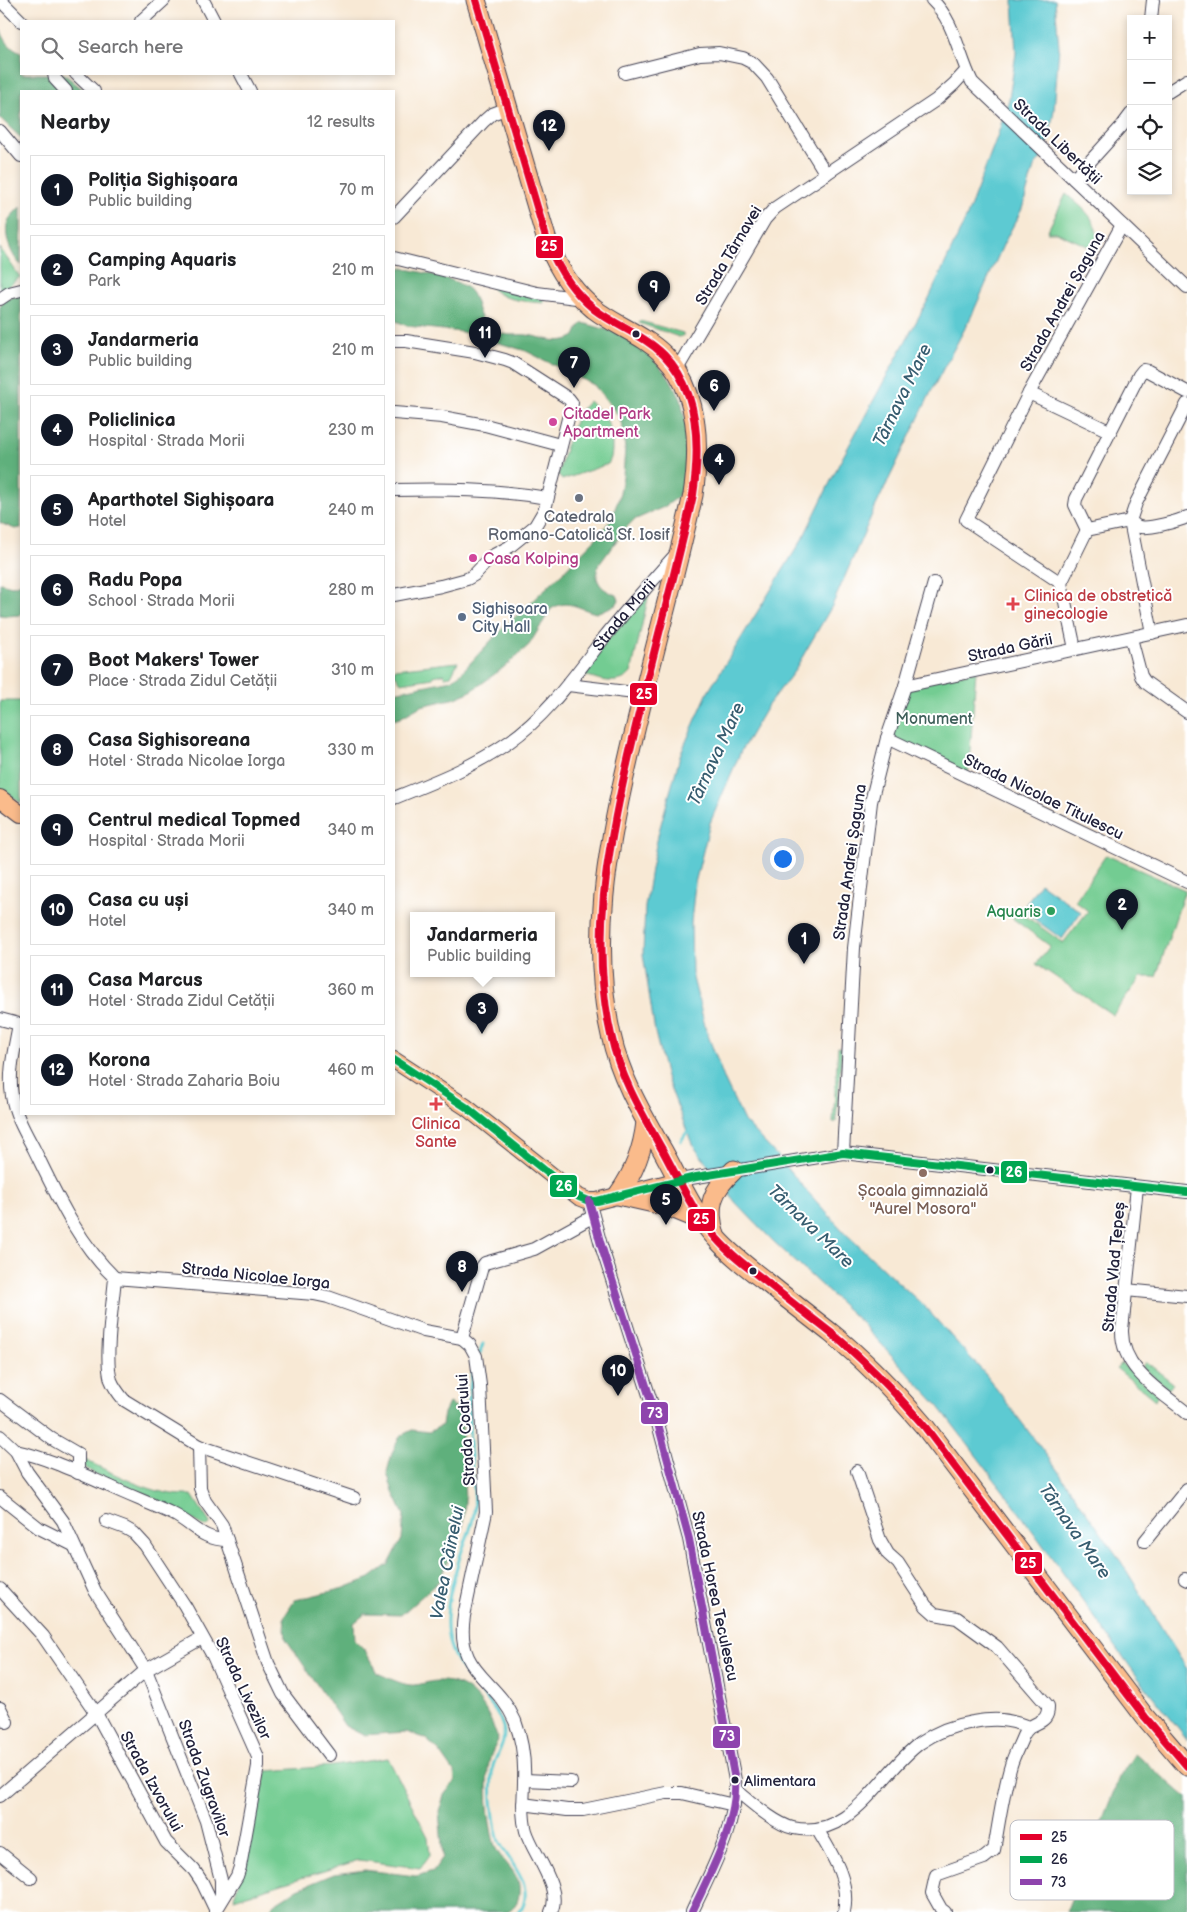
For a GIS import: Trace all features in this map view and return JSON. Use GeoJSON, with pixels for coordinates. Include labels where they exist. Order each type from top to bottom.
{"type":"FeatureCollection","features":[{"type":"Feature","properties":{"kind":"highway","name":"Strada Morii"},"geometry":{"type":"LineString","coordinates":[[476,0],[553,255],[562,272],[584,299],[595,309],[657,350],[676,371],[690,401],[697,446],[693,495],[680,550]]}},
{"type":"Feature","properties":{"kind":"highway"},"geometry":{"type":"LineString","coordinates":[[680,550],[643,694],[609,847],[604,891],[602,950],[605,999],[614,1050],[626,1083],[701,1220],[717,1239],[740,1261],[834,1336],[881,1378],[902,1400],[925,1427],[1145,1717],[1187,1766]]}},
{"type":"Feature","properties":{"kind":"highway"},"geometry":{"type":"LineString","coordinates":[[646,1122],[643,1144],[636,1165],[618,1196],[667,1206],[701,1220]]}},
{"type":"Feature","properties":{"kind":"highway"},"geometry":{"type":"LineString","coordinates":[[717,1239],[711,1218],[713,1195],[723,1180],[734,1170]]}},
{"type":"Feature","properties":{"kind":"main road"},"geometry":{"type":"LineString","coordinates":[[0,798],[20,813]]}},
{"type":"Feature","properties":{"kind":"main road"},"geometry":{"type":"LineString","coordinates":[[395,1061],[466,1107],[579,1197],[591,1209],[597,1201],[679,1180]]}},
{"type":"Feature","properties":{"kind":"street"},"geometry":{"type":"LineString","coordinates":[[0,0],[20,20]]}},
{"type":"Feature","properties":{"kind":"street"},"geometry":{"type":"LineString","coordinates":[[142,20],[164,0]]}},
{"type":"Feature","properties":{"kind":"street"},"geometry":{"type":"LineString","coordinates":[[203,0],[213,20]]}},
{"type":"Feature","properties":{"kind":"street"},"geometry":{"type":"LineString","coordinates":[[932,0],[943,12],[950,26],[969,76]]}},
{"type":"Feature","properties":{"kind":"street"},"geometry":{"type":"LineString","coordinates":[[1151,15],[1153,0]]}},
{"type":"Feature","properties":{"kind":"street"},"geometry":{"type":"LineString","coordinates":[[625,73],[700,54],[719,53],[743,58],[753,63],[767,78],[826,174]]}},
{"type":"Feature","properties":{"kind":"street"},"geometry":{"type":"LineString","coordinates":[[54,75],[55,79],[65,90]]}},
{"type":"Feature","properties":{"kind":"street"},"geometry":{"type":"LineString","coordinates":[[80,75],[93,90]]}},
{"type":"Feature","properties":{"kind":"street"},"geometry":{"type":"LineString","coordinates":[[242,75],[249,90]]}},
{"type":"Feature","properties":{"kind":"street","name":"Strada Târnavei"},"geometry":{"type":"LineString","coordinates":[[676,371],[765,219],[782,202],[936,100],[954,84],[969,76]]}},
{"type":"Feature","properties":{"kind":"street","name":"Strada Libertății"},"geometry":{"type":"LineString","coordinates":[[969,76],[1071,177],[1187,287]]}},
{"type":"Feature","properties":{"kind":"street"},"geometry":{"type":"LineString","coordinates":[[1172,89],[1187,80]]}},
{"type":"Feature","properties":{"kind":"street"},"geometry":{"type":"LineString","coordinates":[[395,217],[484,121],[492,114],[508,108]]}},
{"type":"Feature","properties":{"kind":"street"},"geometry":{"type":"LineString","coordinates":[[1071,177],[1127,119]]}},
{"type":"Feature","properties":{"kind":"street"},"geometry":{"type":"LineString","coordinates":[[0,131],[20,155]]}},
{"type":"Feature","properties":{"kind":"street","name":"Strada Andrei Șaguna"},"geometry":{"type":"LineString","coordinates":[[1061,583],[966,520],[1029,393],[1122,225]]}},
{"type":"Feature","properties":{"kind":"street"},"geometry":{"type":"LineString","coordinates":[[395,258],[537,293],[584,299]]}},
{"type":"Feature","properties":{"kind":"street"},"geometry":{"type":"LineString","coordinates":[[0,299],[8,293],[20,290]]}},
{"type":"Feature","properties":{"kind":"street"},"geometry":{"type":"LineString","coordinates":[[395,341],[475,352],[505,360],[569,399],[572,403],[542,516],[535,526],[509,547],[492,556],[474,575],[467,579],[395,595]]}},
{"type":"Feature","properties":{"kind":"street"},"geometry":{"type":"LineString","coordinates":[[1087,530],[1076,510],[1076,499],[1139,375],[1143,370],[1148,371],[1187,392]]}},
{"type":"Feature","properties":{"kind":"street","name":"Strada Andrei Șaguna"},"geometry":{"type":"LineString","coordinates":[[1029,393],[1109,432]]}},
{"type":"Feature","properties":{"kind":"street"},"geometry":{"type":"LineString","coordinates":[[1152,633],[1130,521],[1136,503],[1184,420],[1187,404]]}},
{"type":"Feature","properties":{"kind":"street"},"geometry":{"type":"LineString","coordinates":[[395,413],[484,425],[560,445]]}},
{"type":"Feature","properties":{"kind":"street"},"geometry":{"type":"LineString","coordinates":[[395,490],[461,489],[547,498]]}},
{"type":"Feature","properties":{"kind":"street"},"geometry":{"type":"LineString","coordinates":[[1087,530],[1130,521],[1140,527],[1147,527],[1187,517]]}},
{"type":"Feature","properties":{"kind":"street"},"geometry":{"type":"LineString","coordinates":[[1075,650],[1061,583],[1087,530]]}},
{"type":"Feature","properties":{"kind":"street","name":"Strada Morii"},"geometry":{"type":"LineString","coordinates":[[395,798],[461,771],[510,741],[540,716],[568,685],[626,610],[680,550]]}},
{"type":"Feature","properties":{"kind":"street","name":"Strada Andrei Șaguna"},"geometry":{"type":"LineString","coordinates":[[843,1153],[852,973],[858,899],[871,802],[887,738],[905,686],[934,583]]}},
{"type":"Feature","properties":{"kind":"street","name":"Strada Gării"},"geometry":{"type":"LineString","coordinates":[[905,686],[1187,625]]}},
{"type":"Feature","properties":{"kind":"street"},"geometry":{"type":"LineString","coordinates":[[1131,638],[1141,676],[1145,682],[1187,712]]}},
{"type":"Feature","properties":{"kind":"street"},"geometry":{"type":"LineString","coordinates":[[568,685],[643,694]]}},
{"type":"Feature","properties":{"kind":"street","name":"Strada Nicolae Titulescu"},"geometry":{"type":"LineString","coordinates":[[887,738],[1187,882]]}},
{"type":"Feature","properties":{"kind":"street"},"geometry":{"type":"LineString","coordinates":[[0,1019],[20,1023],[11,1080],[12,1097],[18,1116],[82,1240],[98,1261],[115,1278],[109,1371],[116,1391],[124,1400],[143,1413],[199,1446],[354,1498]]}},
{"type":"Feature","properties":{"kind":"street"},"geometry":{"type":"LineString","coordinates":[[679,1180],[843,1153],[1187,1192]]}},
{"type":"Feature","properties":{"kind":"street","name":"Strada Vlad Țepeș"},"geometry":{"type":"LineString","coordinates":[[1137,1187],[1122,1338],[1128,1358],[1134,1367],[1187,1413]]}},
{"type":"Feature","properties":{"kind":"street"},"geometry":{"type":"LineString","coordinates":[[462,1338],[482,1267],[485,1263],[534,1249],[591,1209]]}},
{"type":"Feature","properties":{"kind":"street","name":"Strada Horea Teculescu"},"geometry":{"type":"LineString","coordinates":[[591,1209],[657,1420],[689,1539],[736,1790],[734,1805],[720,1849],[692,1912]]}},
{"type":"Feature","properties":{"kind":"street","name":"Strada Nicolae Iorga"},"geometry":{"type":"LineString","coordinates":[[115,1278],[314,1294],[328,1297],[424,1331],[462,1338]]}},
{"type":"Feature","properties":{"kind":"street"},"geometry":{"type":"LineString","coordinates":[[1126,1290],[1187,1296]]}},
{"type":"Feature","properties":{"kind":"street","name":"Strada Codrului"},"geometry":{"type":"LineString","coordinates":[[462,1338],[470,1345],[476,1356],[480,1386],[486,1512],[464,1616],[463,1646],[468,1659],[506,1705],[515,1722],[520,1740],[525,1780],[523,1818],[526,1831],[554,1891],[551,1912]]}},
{"type":"Feature","properties":{"kind":"street"},"geometry":{"type":"LineString","coordinates":[[0,1400],[46,1435],[78,1454],[78,1472]]}},
{"type":"Feature","properties":{"kind":"street","name":"Strada Zugravilor"},"geometry":{"type":"LineString","coordinates":[[0,1436],[16,1451],[27,1472],[63,1521],[95,1591],[146,1670],[206,1821],[221,1880],[218,1908]]}},
{"type":"Feature","properties":{"kind":"street"},"geometry":{"type":"LineString","coordinates":[[199,1446],[200,1488],[205,1500],[222,1525],[268,1663],[283,1694],[329,1755]]}},
{"type":"Feature","properties":{"kind":"street","name":"Strada Zugravilor"},"geometry":{"type":"LineString","coordinates":[[16,1451],[78,1472],[175,1515],[205,1536],[217,1540],[227,1540]]}},
{"type":"Feature","properties":{"kind":"street"},"geometry":{"type":"LineString","coordinates":[[858,1471],[880,1540],[888,1554],[898,1563],[926,1606],[935,1614],[957,1618],[997,1647],[1048,1706],[1048,1714],[1045,1719],[1029,1727],[1024,1732],[1011,1764],[994,1850],[984,1858],[936,1875],[932,1893],[941,1909],[945,1912]]}},
{"type":"Feature","properties":{"kind":"street"},"geometry":{"type":"LineString","coordinates":[[1145,1541],[1187,1489]]}},
{"type":"Feature","properties":{"kind":"street"},"geometry":{"type":"LineString","coordinates":[[0,1497],[39,1528],[73,1545]]}},
{"type":"Feature","properties":{"kind":"street","name":"Strada Livezilor"},"geometry":{"type":"LineString","coordinates":[[106,1521],[134,1533],[145,1545],[185,1606],[213,1656],[258,1757],[240,1867],[237,1876],[218,1908]]}},
{"type":"Feature","properties":{"kind":"street","name":"Strada Izvorului"},"geometry":{"type":"LineString","coordinates":[[0,1589],[43,1636],[96,1713],[166,1842],[194,1870],[218,1908]]}},
{"type":"Feature","properties":{"kind":"street"},"geometry":{"type":"LineString","coordinates":[[0,1796],[146,1670],[202,1638]]}},
{"type":"Feature","properties":{"kind":"street"},"geometry":{"type":"LineString","coordinates":[[0,1708],[7,1722]]}},
{"type":"Feature","properties":{"kind":"street"},"geometry":{"type":"LineString","coordinates":[[736,1790],[785,1826],[801,1830],[818,1830],[837,1822],[850,1813],[863,1802],[908,1754],[930,1737],[952,1727],[992,1719],[1012,1721],[1029,1727]]}},
{"type":"Feature","properties":{"kind":"street"},"geometry":{"type":"LineString","coordinates":[[525,1780],[571,1782]]}},
{"type":"Feature","properties":{"kind":"street"},"geometry":{"type":"LineString","coordinates":[[523,1804],[566,1810],[583,1810],[666,1793],[682,1793],[734,1805]]}},
{"type":"Feature","properties":{"kind":"street"},"geometry":{"type":"LineString","coordinates":[[818,1830],[843,1877],[846,1901],[844,1912]]}},
{"type":"Feature","properties":{"kind":"street"},"geometry":{"type":"LineString","coordinates":[[0,1853],[31,1878]]}},
{"type":"Feature","properties":{"kind":"green space"},"geometry":{"type":"Polygon","coordinates":[[[0,28],[8,43],[13,49],[20,52],[20,75],[65,75],[84,90],[20,90],[20,137],[0,118],[0,28]]]}},
{"type":"Feature","properties":{"kind":"green space"},"geometry":{"type":"Polygon","coordinates":[[[1066,194],[1087,213],[1094,224],[1097,240],[1092,248],[1056,232],[1047,232],[1066,194]]]}},
{"type":"Feature","properties":{"kind":"green space"},"geometry":{"type":"Polygon","coordinates":[[[20,207],[20,264],[11,251],[7,238],[7,226],[11,217],[20,207]]]}},
{"type":"Feature","properties":{"kind":"green space"},"geometry":{"type":"Polygon","coordinates":[[[0,248],[20,277],[5,289],[0,289],[0,248]]]}},
{"type":"Feature","properties":{"kind":"green space"},"geometry":{"type":"Polygon","coordinates":[[[395,266],[457,282],[469,289],[481,318],[493,329],[501,333],[527,335],[557,341],[575,336],[583,323],[622,334],[654,360],[669,377],[681,399],[689,441],[682,487],[678,497],[664,507],[634,520],[598,566],[598,581],[607,591],[617,595],[619,600],[616,605],[596,613],[568,604],[551,609],[529,645],[503,668],[473,690],[456,698],[421,706],[395,720],[395,692],[451,680],[460,674],[500,631],[561,574],[601,533],[611,519],[619,498],[625,449],[622,425],[618,415],[594,385],[526,351],[462,332],[407,326],[395,320],[395,266]]]}},
{"type":"Feature","properties":{"kind":"green space"},"geometry":{"type":"Polygon","coordinates":[[[490,287],[522,292],[545,300],[543,303],[515,300],[495,292],[490,287]]]}},
{"type":"Feature","properties":{"kind":"green space"},"geometry":{"type":"Polygon","coordinates":[[[20,295],[20,528],[15,529],[0,523],[0,307],[5,299],[20,295]]]}},
{"type":"Feature","properties":{"kind":"green space"},"geometry":{"type":"Polygon","coordinates":[[[640,321],[683,333],[683,336],[679,337],[639,323],[640,321]]]}},
{"type":"Feature","properties":{"kind":"green space"},"geometry":{"type":"Polygon","coordinates":[[[589,401],[609,425],[612,437],[610,459],[608,464],[562,480],[558,474],[570,435],[578,416],[589,401]]]}},
{"type":"Feature","properties":{"kind":"green space"},"geometry":{"type":"Polygon","coordinates":[[[0,583],[12,586],[20,583],[20,615],[0,615],[0,583]]]}},
{"type":"Feature","properties":{"kind":"green space"},"geometry":{"type":"Polygon","coordinates":[[[651,585],[631,673],[621,680],[615,681],[585,675],[583,671],[651,585]]]}},
{"type":"Feature","properties":{"kind":"green space"},"geometry":{"type":"Polygon","coordinates":[[[458,662],[451,676],[445,677],[444,674],[433,676],[433,678],[401,683],[395,674],[395,669],[458,662]]]}},
{"type":"Feature","properties":{"kind":"green space","name":"Monument"},"geometry":{"type":"Polygon","coordinates":[[[976,671],[968,778],[887,738],[905,686],[976,671]]]}},
{"type":"Feature","properties":{"kind":"green space"},"geometry":{"type":"Polygon","coordinates":[[[0,701],[20,701],[20,802],[0,788],[0,701]]]}},
{"type":"Feature","properties":{"kind":"green space"},"geometry":{"type":"Polygon","coordinates":[[[1106,855],[1185,890],[1156,977],[1141,977],[1113,1015],[1036,964],[1050,946],[1012,918],[1017,910],[1063,943],[1088,911],[1075,901],[1106,855]]]}},
{"type":"Feature","properties":{"kind":"green space"},"geometry":{"type":"Polygon","coordinates":[[[838,1047],[842,1048],[836,1122],[833,1123],[838,1047]]]}},
{"type":"Feature","properties":{"kind":"green space"},"geometry":{"type":"Polygon","coordinates":[[[1146,1362],[1173,1383],[1168,1389],[1142,1367],[1146,1362]]]}},
{"type":"Feature","properties":{"kind":"green space"},"geometry":{"type":"Polygon","coordinates":[[[1121,1363],[1159,1395],[1155,1400],[1116,1368],[1121,1363]]]}},
{"type":"Feature","properties":{"kind":"green space"},"geometry":{"type":"Polygon","coordinates":[[[449,1403],[458,1408],[462,1427],[465,1502],[463,1526],[439,1581],[401,1615],[365,1614],[354,1623],[355,1640],[365,1650],[377,1673],[410,1685],[437,1681],[460,1685],[470,1691],[484,1708],[498,1740],[491,1756],[487,1778],[490,1823],[496,1849],[517,1878],[519,1894],[517,1903],[506,1912],[267,1912],[274,1904],[298,1889],[334,1874],[365,1870],[416,1876],[433,1871],[443,1857],[439,1812],[444,1795],[455,1781],[454,1772],[440,1752],[425,1738],[406,1732],[363,1735],[345,1726],[286,1639],[284,1617],[295,1600],[344,1588],[370,1578],[389,1564],[402,1539],[404,1515],[393,1492],[387,1472],[392,1453],[400,1436],[412,1430],[429,1432],[442,1425],[444,1413],[449,1403]]]}},
{"type":"Feature","properties":{"kind":"green space"},"geometry":{"type":"Polygon","coordinates":[[[80,1458],[149,1488],[177,1495],[192,1495],[210,1523],[209,1526],[206,1527],[137,1490],[92,1472],[81,1463],[80,1458]]]}},
{"type":"Feature","properties":{"kind":"green space"},"geometry":{"type":"Polygon","coordinates":[[[1135,1753],[1187,1798],[1187,1912],[1066,1912],[1071,1900],[1174,1900],[1174,1820],[1102,1820],[1119,1778],[1135,1753]]]}},
{"type":"Feature","properties":{"kind":"green space"},"geometry":{"type":"Polygon","coordinates":[[[388,1758],[428,1837],[430,1855],[420,1868],[359,1860],[234,1899],[267,1771],[333,1766],[388,1758]]]}},
{"type":"Feature","properties":{"kind":"water","name":"Târnava Mare"},"geometry":{"type":"Polygon","coordinates":[[[1013,0],[1055,0],[1059,47],[1054,110],[1049,139],[1042,157],[1034,167],[1022,209],[1004,243],[971,317],[933,388],[873,512],[832,606],[793,673],[768,705],[741,751],[710,823],[695,883],[691,923],[692,974],[706,1030],[725,1081],[744,1121],[846,1234],[925,1307],[986,1375],[1053,1464],[1120,1560],[1187,1669],[1187,1739],[1139,1679],[1014,1505],[940,1408],[862,1323],[773,1241],[736,1203],[692,1144],[665,1074],[655,1032],[643,954],[645,907],[651,869],[659,831],[681,753],[708,692],[804,536],[839,464],[929,298],[967,216],[1009,99],[1016,53],[1013,0]]]}},
{"type":"Feature","properties":{"kind":"water","name":"Aquaris"},"geometry":{"type":"Polygon","coordinates":[[[1040,883],[1081,912],[1062,939],[1022,910],[1040,883]]]}},
{"type":"Feature","properties":{"kind":"waterway","name":"Valea Câinelui"},"geometry":{"type":"LineString","coordinates":[[681,1141],[689,1129]]}},
{"type":"Feature","properties":{"kind":"waterway","name":"Valea Câinelui"},"geometry":{"type":"LineString","coordinates":[[480,1353],[483,1344]]}},
{"type":"Feature","properties":{"kind":"waterway","name":"Valea Câinelui"},"geometry":{"type":"LineString","coordinates":[[473,1370],[469,1395],[469,1419],[475,1496],[474,1513],[451,1591],[447,1624],[450,1645],[455,1657],[461,1668],[499,1716],[503,1727],[503,1742],[492,1770],[492,1798],[499,1841],[524,1884],[524,1903],[519,1912]]}},
{"type":"Feature","properties":{"kind":"transit line","name":"25"},"geometry":{"type":"LineString","coordinates":[[476,0],[547,241],[555,260],[572,286],[594,309],[611,321],[639,336],[664,355],[676,369],[685,385],[695,421],[696,458],[693,495],[620,794],[608,862],[602,931],[602,966],[611,1035],[620,1066],[640,1109],[687,1196],[708,1228],[721,1244],[739,1260],[856,1355],[903,1402],[925,1427],[1145,1717],[1187,1766]]}},
{"type":"Feature","properties":{"kind":"transit line","name":"26"},"geometry":{"type":"LineString","coordinates":[[395,1061],[466,1107],[569,1190],[589,1201],[597,1201],[696,1177],[843,1153],[1187,1192]]}},
{"type":"Feature","properties":{"kind":"transit line","name":"73"},"geometry":{"type":"LineString","coordinates":[[589,1201],[601,1245],[657,1420],[689,1539],[735,1780],[735,1797],[727,1831],[714,1865],[692,1912]]}},
{"type":"Feature","properties":{"kind":"place","name":"Korona"},"geometry":{"type":"Point","coordinates":[549,151]}},
{"type":"Feature","properties":{"kind":"place","name":"Centrul medical Topmed"},"geometry":{"type":"Point","coordinates":[654,312]}},
{"type":"Feature","properties":{"kind":"place","name":"Casa Marcus"},"geometry":{"type":"Point","coordinates":[485,358]}},
{"type":"Feature","properties":{"kind":"place","name":"Boot Makers' Tower"},"geometry":{"type":"Point","coordinates":[574,388]}},
{"type":"Feature","properties":{"kind":"place","name":"Radu Popa"},"geometry":{"type":"Point","coordinates":[714,411]}},
{"type":"Feature","properties":{"kind":"place","name":"Citadel Park Apartment"},"geometry":{"type":"Point","coordinates":[553,422]}},
{"type":"Feature","properties":{"kind":"place","name":"Policlinica"},"geometry":{"type":"Point","coordinates":[719,485]}},
{"type":"Feature","properties":{"kind":"place","name":"Catedrala Romano-Catolică Sf. Iosif"},"geometry":{"type":"Point","coordinates":[579,498]}},
{"type":"Feature","properties":{"kind":"place","name":"Casa Kolping"},"geometry":{"type":"Point","coordinates":[473,558]}},
{"type":"Feature","properties":{"kind":"place","name":"Clinica de obstretică ginecologie"},"geometry":{"type":"Point","coordinates":[1013,604]}},
{"type":"Feature","properties":{"kind":"place","name":"Sighișoara City Hall"},"geometry":{"type":"Point","coordinates":[462,617]}},
{"type":"Feature","properties":{"kind":"place","name":"Aquaris"},"geometry":{"type":"Point","coordinates":[1051,911]}},
{"type":"Feature","properties":{"kind":"place","name":"Camping Aquaris"},"geometry":{"type":"Point","coordinates":[1122,930]}},
{"type":"Feature","properties":{"kind":"place","name":"Poliția Sighișoara"},"geometry":{"type":"Point","coordinates":[804,964]}},
{"type":"Feature","properties":{"kind":"place","name":"Jandarmeria"},"geometry":{"type":"Point","coordinates":[482,1034]}},
{"type":"Feature","properties":{"kind":"place","name":"Clinica Sante"},"geometry":{"type":"Point","coordinates":[436,1104]}},
{"type":"Feature","properties":{"kind":"place","name":"Școala gimnazială \"Aurel Mosora\""},"geometry":{"type":"Point","coordinates":[923,1173]}},
{"type":"Feature","properties":{"kind":"place","name":"Aparthotel Sighișoara"},"geometry":{"type":"Point","coordinates":[666,1225]}},
{"type":"Feature","properties":{"kind":"place","name":"Casa Sighisoreana"},"geometry":{"type":"Point","coordinates":[462,1292]}},
{"type":"Feature","properties":{"kind":"place","name":"Casa cu uși"},"geometry":{"type":"Point","coordinates":[618,1396]}},
{"type":"Feature","properties":{"kind":"place","name":"Alimentara"},"geometry":{"type":"Point","coordinates":[735,1780]}}]}
